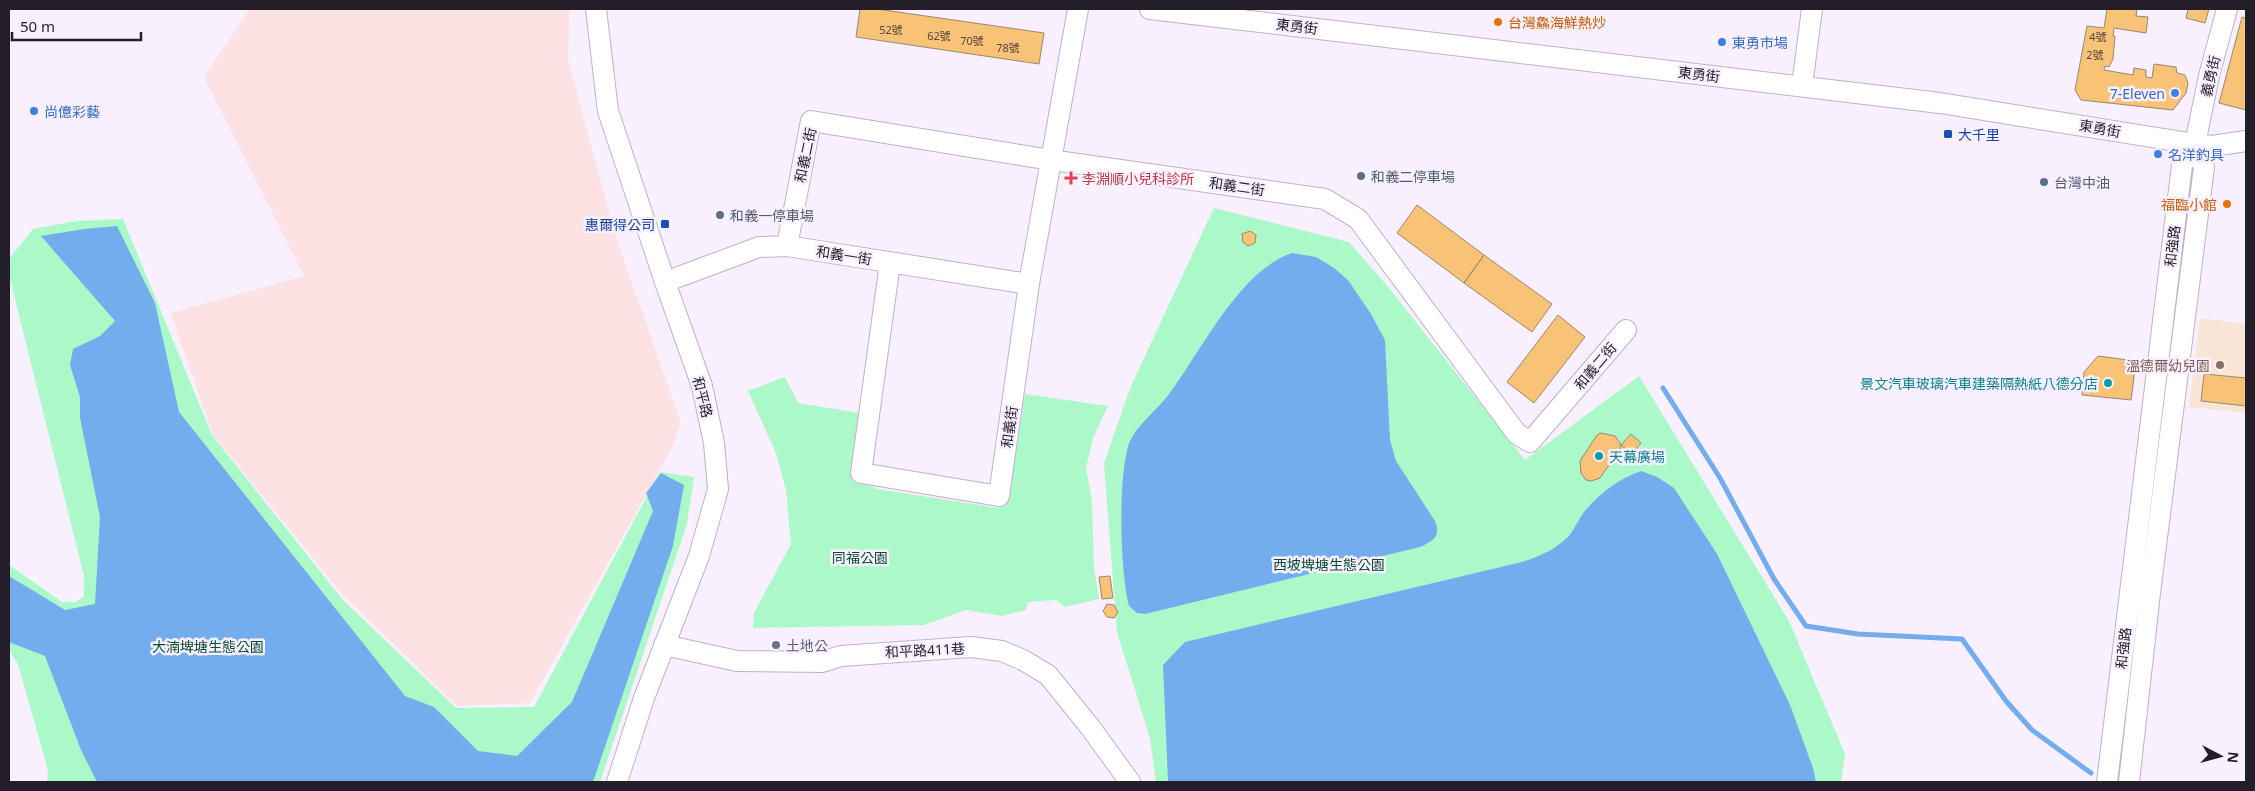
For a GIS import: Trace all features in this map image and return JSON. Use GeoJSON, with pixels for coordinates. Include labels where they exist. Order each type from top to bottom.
{"type":"FeatureCollection","features":[{"type":"Feature","properties":{"kind":"street","name":"和平路"},"geometry":{"type":"LineString","coordinates":[[596,9],[608,111],[664,282],[702,386],[714,443],[718,489],[699,556],[644,698],[617,782]]}},
{"type":"Feature","properties":{"kind":"street","name":"和義街"},"geometry":{"type":"LineString","coordinates":[[890,263],[861,473],[1000,496],[1029,284],[1078,9]]}},
{"type":"Feature","properties":{"kind":"street","name":"東勇街"},"geometry":{"type":"LineString","coordinates":[[1150,9],[1802,86],[2005,113],[2195,144],[2212,146],[2246,140]]}},
{"type":"Feature","properties":{"kind":"street"},"geometry":{"type":"LineString","coordinates":[[1802,86],[1812,9]]}},
{"type":"Feature","properties":{"kind":"street","name":"義勇街"},"geometry":{"type":"LineString","coordinates":[[2195,144],[2209,76],[2227,9]]}},
{"type":"Feature","properties":{"kind":"street","name":"和義二街"},"geometry":{"type":"LineString","coordinates":[[787,246],[811,121],[1051,160],[1325,199],[1358,219],[1517,434],[1530,442],[1626,330]]}},
{"type":"Feature","properties":{"kind":"street","name":"和強路"},"geometry":{"type":"LineString","coordinates":[[2107,782],[2182,165],[2195,144]]}},
{"type":"Feature","properties":{"kind":"street","name":"和強路"},"geometry":{"type":"LineString","coordinates":[[2129,782],[2150,593],[2204,167],[2195,144]]}},
{"type":"Feature","properties":{"kind":"street","name":"和義一街"},"geometry":{"type":"LineString","coordinates":[[664,282],[759,247],[787,246],[1029,284]]}},
{"type":"Feature","properties":{"kind":"street","name":"和平路411巷"},"geometry":{"type":"LineString","coordinates":[[664,645],[737,661],[822,662],[841,656],[971,647],[1002,651],[1023,660],[1048,675],[1090,726],[1130,782]]}},
{"type":"Feature","properties":{"kind":"shaded area"},"geometry":{"type":"Polygon","coordinates":[[[250,9],[570,9],[568,60],[615,234],[681,423],[670,452],[530,703],[457,706],[344,596],[213,435],[171,313],[304,276],[204,77],[250,9]]]}},
{"type":"Feature","properties":{"kind":"shaded area","name":"溫德爾幼兒園"},"geometry":{"type":"Polygon","coordinates":[[[2200,318],[2246,324],[2246,413],[2189,407],[2200,318]]]}},
{"type":"Feature","properties":{"kind":"green space","name":"西坡埤塘生態公園"},"geometry":{"type":"Polygon","coordinates":[[[1214,208],[1349,242],[1389,288],[1525,460],[1639,376],[1789,621],[1845,754],[1841,782],[1156,782],[1150,738],[1117,632],[1104,463],[1131,386],[1214,208]]]}},
{"type":"Feature","properties":{"kind":"green space","name":"大湳埤塘生態公園"},"geometry":{"type":"Polygon","coordinates":[[[123,219],[212,435],[342,599],[456,708],[534,707],[660,472],[694,477],[687,524],[600,782],[47,782],[48,770],[18,664],[9,650],[9,565],[62,602],[76,602],[84,596],[84,576],[9,275],[9,259],[33,229],[76,221],[123,219]]]}},
{"type":"Feature","properties":{"kind":"green space","name":"同福公園"},"geometry":{"type":"Polygon","coordinates":[[[785,377],[798,403],[860,413],[853,456],[855,479],[877,489],[999,508],[1006,503],[1010,491],[1025,394],[1108,406],[1093,438],[1086,468],[1092,501],[1094,567],[1099,599],[1065,607],[1056,600],[1028,602],[1026,610],[1002,616],[966,610],[924,625],[753,628],[754,613],[791,544],[786,490],[776,453],[748,391],[785,377]]]}},
{"type":"Feature","properties":{"kind":"water","name":"大湳埤塘生態公園"},"geometry":{"type":"Polygon","coordinates":[[[117,226],[155,303],[179,412],[405,696],[434,707],[478,751],[517,756],[572,702],[653,511],[646,493],[661,473],[684,485],[673,546],[593,782],[97,782],[81,750],[45,656],[9,642],[9,576],[65,610],[95,604],[100,517],[80,418],[80,397],[70,365],[73,349],[100,336],[115,321],[41,236],[117,226]]]}},
{"type":"Feature","properties":{"kind":"water"},"geometry":{"type":"Polygon","coordinates":[[[1292,253],[1316,257],[1334,268],[1348,280],[1371,314],[1385,340],[1390,440],[1396,461],[1435,521],[1437,534],[1429,543],[1420,547],[1145,614],[1137,613],[1129,606],[1126,590],[1121,526],[1125,463],[1131,440],[1140,426],[1169,394],[1238,294],[1255,276],[1273,262],[1292,253]]]}},
{"type":"Feature","properties":{"kind":"water"},"geometry":{"type":"Polygon","coordinates":[[[1641,471],[1657,477],[1674,488],[1717,554],[1790,705],[1813,768],[1816,782],[1168,782],[1163,665],[1185,642],[1534,558],[1551,550],[1567,538],[1584,512],[1603,493],[1617,482],[1641,471]]]}},
{"type":"Feature","properties":{"kind":"building"},"geometry":{"type":"Polygon","coordinates":[[[860,9],[877,9],[1044,33],[1039,64],[856,37],[860,9]]]}},
{"type":"Feature","properties":{"kind":"building"},"geometry":{"type":"Polygon","coordinates":[[[2107,9],[2137,9],[2136,16],[2148,17],[2146,33],[2114,28],[2113,59],[2109,67],[2105,66],[2104,70],[2133,75],[2134,68],[2146,70],[2146,77],[2152,78],[2154,64],[2176,67],[2177,73],[2185,75],[2188,83],[2186,93],[2173,110],[2081,100],[2075,90],[2087,26],[2104,28],[2107,9]]]}},
{"type":"Feature","properties":{"kind":"building"},"geometry":{"type":"Polygon","coordinates":[[[2188,9],[2209,9],[2205,23],[2186,18],[2188,9]]]}},
{"type":"Feature","properties":{"kind":"building"},"geometry":{"type":"Polygon","coordinates":[[[2242,17],[2246,18],[2246,110],[2219,103],[2242,17]]]}},
{"type":"Feature","properties":{"kind":"building"},"geometry":{"type":"Polygon","coordinates":[[[1417,205],[1484,255],[1464,283],[1397,233],[1417,205]]]}},
{"type":"Feature","properties":{"kind":"building"},"geometry":{"type":"Polygon","coordinates":[[[1250,231],[1256,235],[1255,243],[1248,246],[1243,242],[1242,234],[1250,231]]]}},
{"type":"Feature","properties":{"kind":"building"},"geometry":{"type":"Polygon","coordinates":[[[1484,255],[1552,304],[1532,332],[1464,283],[1484,255]]]}},
{"type":"Feature","properties":{"kind":"building"},"geometry":{"type":"Polygon","coordinates":[[[1558,315],[1585,337],[1534,403],[1507,382],[1558,315]]]}},
{"type":"Feature","properties":{"kind":"building","name":"景文汽車玻璃汽車建築隔熱紙八德分店"},"geometry":{"type":"Polygon","coordinates":[[[2098,356],[2136,361],[2131,400],[2082,395],[2084,372],[2098,356]]]}},
{"type":"Feature","properties":{"kind":"building"},"geometry":{"type":"Polygon","coordinates":[[[2204,374],[2246,378],[2246,406],[2201,401],[2204,374]]]}},
{"type":"Feature","properties":{"kind":"building","name":"天幕廣場"},"geometry":{"type":"Polygon","coordinates":[[[1601,433],[1615,436],[1621,448],[1600,478],[1591,481],[1586,480],[1581,473],[1580,461],[1597,435],[1601,433]]]}},
{"type":"Feature","properties":{"kind":"building"},"geometry":{"type":"Polygon","coordinates":[[[1631,434],[1641,443],[1632,454],[1621,445],[1631,434]]]}},
{"type":"Feature","properties":{"kind":"building"},"geometry":{"type":"Polygon","coordinates":[[[1110,576],[1113,598],[1102,599],[1099,577],[1110,576]]]}},
{"type":"Feature","properties":{"kind":"building"},"geometry":{"type":"Polygon","coordinates":[[[1107,604],[1114,605],[1118,612],[1114,618],[1107,617],[1103,611],[1107,604]]]}},
{"type":"Feature","properties":{"kind":"waterway"},"geometry":{"type":"LineString","coordinates":[[1663,388],[1720,478],[1774,579],[1806,626],[1858,634],[1962,639],[2006,701],[2032,730],[2091,773]]}},
{"type":"Feature","properties":{"kind":"place","name":"台灣鱻海鮮熱炒"},"geometry":{"type":"Point","coordinates":[1498,22]}},
{"type":"Feature","properties":{"kind":"place","name":"東勇市場"},"geometry":{"type":"Point","coordinates":[1722,42]}},
{"type":"Feature","properties":{"kind":"place","name":"7-Eleven"},"geometry":{"type":"Point","coordinates":[2175,93]}},
{"type":"Feature","properties":{"kind":"place","name":"尚億彩藝"},"geometry":{"type":"Point","coordinates":[34,111]}},
{"type":"Feature","properties":{"kind":"place","name":"大千里"},"geometry":{"type":"Point","coordinates":[1948,134]}},
{"type":"Feature","properties":{"kind":"place","name":"名洋釣具"},"geometry":{"type":"Point","coordinates":[2158,154]}},
{"type":"Feature","properties":{"kind":"place","name":"和義二停車場"},"geometry":{"type":"Point","coordinates":[1361,176]}},
{"type":"Feature","properties":{"kind":"place","name":"李淵順小兒科診所"},"geometry":{"type":"Point","coordinates":[1071,178]}},
{"type":"Feature","properties":{"kind":"place","name":"台灣中油"},"geometry":{"type":"Point","coordinates":[2044,182]}},
{"type":"Feature","properties":{"kind":"place","name":"福臨小館"},"geometry":{"type":"Point","coordinates":[2227,204]}},
{"type":"Feature","properties":{"kind":"place","name":"和義一停車場"},"geometry":{"type":"Point","coordinates":[720,215]}},
{"type":"Feature","properties":{"kind":"place","name":"惠爾得公司"},"geometry":{"type":"Point","coordinates":[665,224]}},
{"type":"Feature","properties":{"kind":"place","name":"溫德爾幼兒園"},"geometry":{"type":"Point","coordinates":[2220,365]}},
{"type":"Feature","properties":{"kind":"place","name":"景文汽車玻璃汽車建築隔熱紙八德分店"},"geometry":{"type":"Point","coordinates":[2108,383]}},
{"type":"Feature","properties":{"kind":"place","name":"天幕廣場"},"geometry":{"type":"Point","coordinates":[1599,456]}},
{"type":"Feature","properties":{"kind":"place","name":"土地公"},"geometry":{"type":"Point","coordinates":[776,645]}}]}
